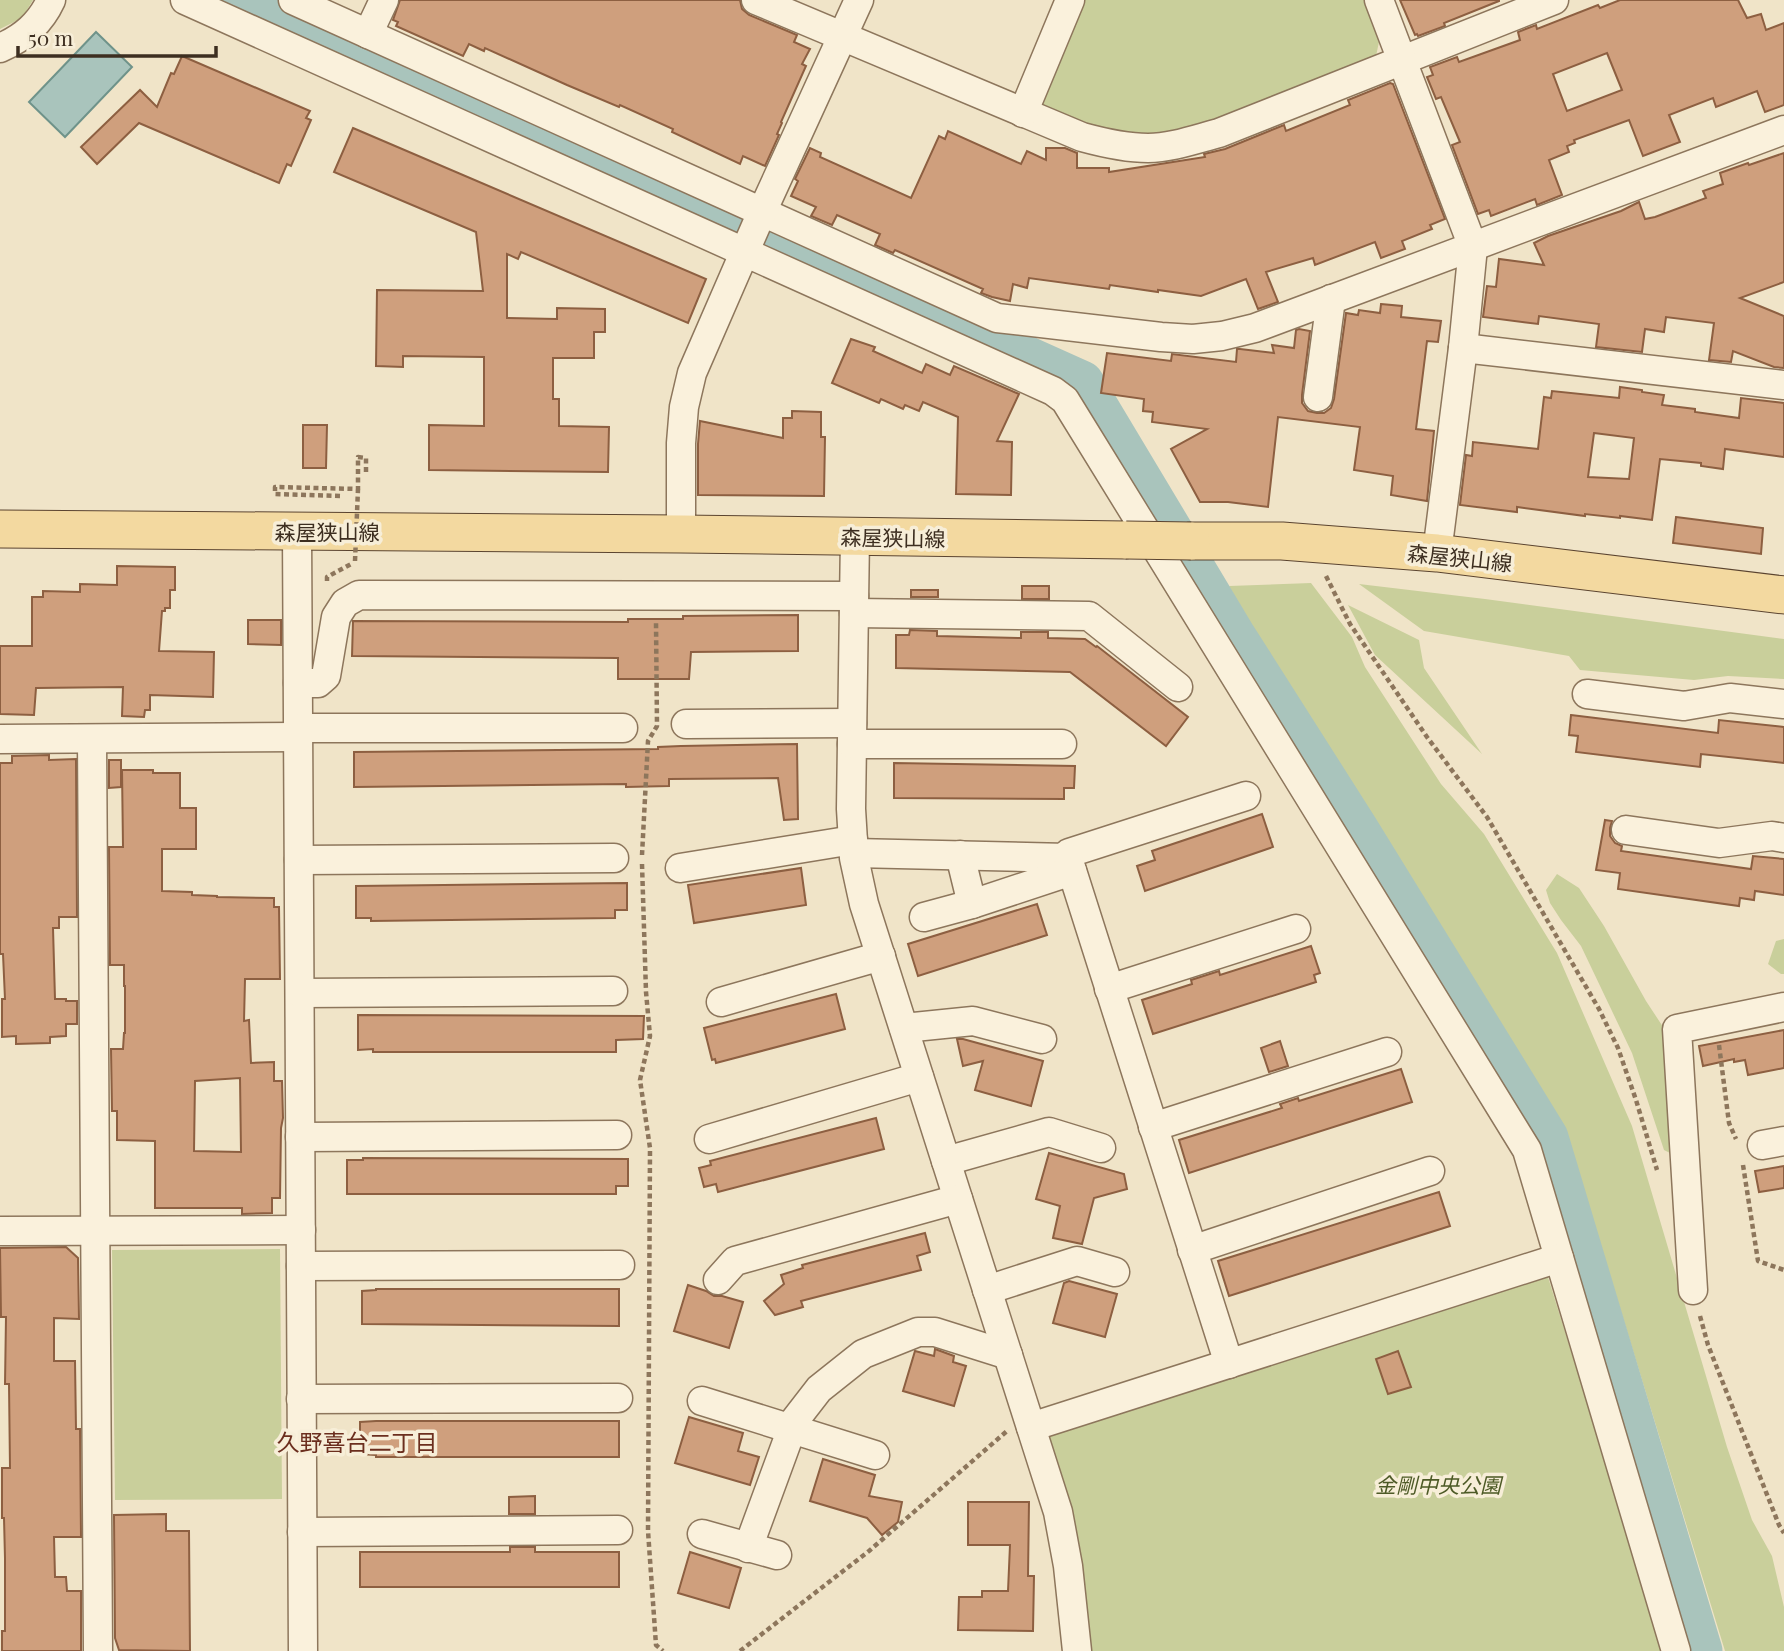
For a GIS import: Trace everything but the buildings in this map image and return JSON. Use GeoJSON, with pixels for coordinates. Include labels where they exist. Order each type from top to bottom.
{"type":"FeatureCollection","features":[{"type":"Feature","properties":{"kind":"main road","name":"森屋狭山線"},"geometry":{"type":"LineString","coordinates":[[0,529],[1282,541],[1437,553],[1784,595]]}},
{"type":"Feature","properties":{"kind":"street"},"geometry":{"type":"LineString","coordinates":[[0,48],[19,40],[34,26],[46,12],[51,0]]}},
{"type":"Feature","properties":{"kind":"street"},"geometry":{"type":"LineString","coordinates":[[185,0],[754,232],[997,318],[1161,337],[1193,339],[1222,336],[1255,328],[1784,130]]}},
{"type":"Feature","properties":{"kind":"street"},"geometry":{"type":"LineString","coordinates":[[293,0],[368,34],[754,232],[1053,391],[1065,400],[1527,1150],[1676,1651]]}},
{"type":"Feature","properties":{"kind":"street"},"geometry":{"type":"LineString","coordinates":[[368,34],[384,0]]}},
{"type":"Feature","properties":{"kind":"street"},"geometry":{"type":"LineString","coordinates":[[756,0],[1082,137],[1116,146],[1150,148],[1219,133],[1554,0]]}},
{"type":"Feature","properties":{"kind":"street"},"geometry":{"type":"LineString","coordinates":[[681,534],[681,443],[684,407],[692,373],[859,0]]}},
{"type":"Feature","properties":{"kind":"street"},"geometry":{"type":"LineString","coordinates":[[1023,113],[1070,0]]}},
{"type":"Feature","properties":{"kind":"street"},"geometry":{"type":"LineString","coordinates":[[1379,0],[1473,247],[1437,553]]}},
{"type":"Feature","properties":{"kind":"street"},"geometry":{"type":"LineString","coordinates":[[1318,397],[1331,299]]}},
{"type":"Feature","properties":{"kind":"street"},"geometry":{"type":"LineString","coordinates":[[1463,348],[1784,385]]}},
{"type":"Feature","properties":{"kind":"street"},"geometry":{"type":"LineString","coordinates":[[297,531],[303,1651]]}},
{"type":"Feature","properties":{"kind":"street"},"geometry":{"type":"LineString","coordinates":[[855,536],[851,810],[853,847],[864,904],[1058,1512],[1068,1566],[1077,1651]]}},
{"type":"Feature","properties":{"kind":"street"},"geometry":{"type":"LineString","coordinates":[[298,683],[318,683],[327,676],[336,617],[345,603],[359,594],[655,596],[1089,616],[1178,687]]}},
{"type":"Feature","properties":{"kind":"street"},"geometry":{"type":"LineString","coordinates":[[1587,694],[1684,706],[1730,698],[1784,704]]}},
{"type":"Feature","properties":{"kind":"street"},"geometry":{"type":"LineString","coordinates":[[686,724],[1062,744]]}},
{"type":"Feature","properties":{"kind":"street"},"geometry":{"type":"LineString","coordinates":[[0,739],[622,728]]}},
{"type":"Feature","properties":{"kind":"street"},"geometry":{"type":"LineString","coordinates":[[92,739],[98,1651]]}},
{"type":"Feature","properties":{"kind":"street"},"geometry":{"type":"LineString","coordinates":[[1229,1364],[1109,989],[1070,864],[1069,853],[1246,796]]}},
{"type":"Feature","properties":{"kind":"street"},"geometry":{"type":"LineString","coordinates":[[1626,830],[1719,843],[1772,836],[1784,838]]}},
{"type":"Feature","properties":{"kind":"street"},"geometry":{"type":"LineString","coordinates":[[680,868],[853,847],[1070,864]]}},
{"type":"Feature","properties":{"kind":"street"},"geometry":{"type":"LineString","coordinates":[[960,855],[972,904]]}},
{"type":"Feature","properties":{"kind":"street"},"geometry":{"type":"LineString","coordinates":[[299,860],[614,858]]}},
{"type":"Feature","properties":{"kind":"street"},"geometry":{"type":"LineString","coordinates":[[924,917],[972,904],[1070,864]]}},
{"type":"Feature","properties":{"kind":"street"},"geometry":{"type":"LineString","coordinates":[[1109,989],[1296,929]]}},
{"type":"Feature","properties":{"kind":"street"},"geometry":{"type":"LineString","coordinates":[[721,1002],[881,956]]}},
{"type":"Feature","properties":{"kind":"street"},"geometry":{"type":"LineString","coordinates":[[300,993],[613,991]]}},
{"type":"Feature","properties":{"kind":"street"},"geometry":{"type":"LineString","coordinates":[[1693,1290],[1677,1029],[1784,1007]]}},
{"type":"Feature","properties":{"kind":"street"},"geometry":{"type":"LineString","coordinates":[[904,1028],[973,1021],[1042,1039]]}},
{"type":"Feature","properties":{"kind":"street"},"geometry":{"type":"LineString","coordinates":[[1153,1127],[1387,1052]]}},
{"type":"Feature","properties":{"kind":"street"},"geometry":{"type":"LineString","coordinates":[[709,1139],[919,1077]]}},
{"type":"Feature","properties":{"kind":"street"},"geometry":{"type":"LineString","coordinates":[[946,1160],[1049,1132],[1101,1148]]}},
{"type":"Feature","properties":{"kind":"street"},"geometry":{"type":"LineString","coordinates":[[300,1137],[617,1135]]}},
{"type":"Feature","properties":{"kind":"street"},"geometry":{"type":"LineString","coordinates":[[1192,1250],[1430,1171]]}},
{"type":"Feature","properties":{"kind":"street"},"geometry":{"type":"LineString","coordinates":[[718,1280],[735,1261],[958,1199]]}},
{"type":"Feature","properties":{"kind":"street"},"geometry":{"type":"LineString","coordinates":[[0,1231],[301,1230]]}},
{"type":"Feature","properties":{"kind":"street"},"geometry":{"type":"LineString","coordinates":[[1030,1424],[1229,1364],[1559,1258]]}},
{"type":"Feature","properties":{"kind":"street"},"geometry":{"type":"LineString","coordinates":[[987,1290],[1077,1261],[1115,1272]]}},
{"type":"Feature","properties":{"kind":"street"},"geometry":{"type":"LineString","coordinates":[[301,1266],[620,1265]]}},
{"type":"Feature","properties":{"kind":"street"},"geometry":{"type":"LineString","coordinates":[[748,1548],[794,1420],[819,1389],[863,1354],[918,1332],[935,1332],[1008,1355]]}},
{"type":"Feature","properties":{"kind":"street"},"geometry":{"type":"LineString","coordinates":[[301,1399],[618,1398]]}},
{"type":"Feature","properties":{"kind":"street"},"geometry":{"type":"LineString","coordinates":[[702,1401],[875,1455]]}},
{"type":"Feature","properties":{"kind":"street"},"geometry":{"type":"LineString","coordinates":[[302,1532],[618,1530]]}},
{"type":"Feature","properties":{"kind":"street"},"geometry":{"type":"LineString","coordinates":[[702,1534],[777,1556]]}},
{"type":"Feature","properties":{"kind":"path"},"geometry":{"type":"LineString","coordinates":[[355,561],[358,457],[366,458],[366,475]]}},
{"type":"Feature","properties":{"kind":"path"},"geometry":{"type":"LineString","coordinates":[[340,496],[275,494],[275,487],[358,489]]}},
{"type":"Feature","properties":{"kind":"path"},"geometry":{"type":"LineString","coordinates":[[1320,543],[1326,575],[1350,624],[1427,737],[1487,817],[1599,1009],[1618,1048],[1659,1176]]}},
{"type":"Feature","properties":{"kind":"path"},"geometry":{"type":"LineString","coordinates":[[655,596],[657,726],[648,741],[642,867],[650,1036],[640,1080],[650,1148],[648,1531],[656,1648],[663,1651]]}},
{"type":"Feature","properties":{"kind":"path"},"geometry":{"type":"LineString","coordinates":[[1693,1290],[1708,1345],[1750,1455],[1784,1533]]}},
{"type":"Feature","properties":{"kind":"path"},"geometry":{"type":"LineString","coordinates":[[740,1651],[869,1551],[1012,1427],[1030,1424]]}},
{"type":"Feature","properties":{"kind":"green space"},"geometry":{"type":"Polygon","coordinates":[[[0,0],[33,0],[22,18],[0,29],[0,0]]]}},
{"type":"Feature","properties":{"kind":"green space"},"geometry":{"type":"Polygon","coordinates":[[[1084,0],[1365,0],[1379,42],[1376,56],[1185,131],[1139,139],[1099,133],[1039,106],[1084,0]]]}},
{"type":"Feature","properties":{"kind":"green space"},"geometry":{"type":"Polygon","coordinates":[[[1311,583],[1352,637],[1365,667],[1441,784],[1484,834],[1557,953],[1632,1126],[1727,1447],[1752,1520],[1772,1556],[1784,1607],[1784,1651],[1725,1651],[1567,1135],[1258,638],[1229,586],[1311,583]]]}},
{"type":"Feature","properties":{"kind":"green space"},"geometry":{"type":"Polygon","coordinates":[[[1359,584],[1784,639],[1784,679],[1728,676],[1694,680],[1580,670],[1569,656],[1424,631],[1359,584]]]}},
{"type":"Feature","properties":{"kind":"green space"},"geometry":{"type":"Polygon","coordinates":[[[1348,605],[1419,640],[1424,668],[1482,754],[1375,655],[1348,605]]]}},
{"type":"Feature","properties":{"kind":"green space"},"geometry":{"type":"Polygon","coordinates":[[[1557,874],[1579,888],[1671,1039],[1672,1154],[1664,1150],[1632,1053],[1581,946],[1550,903],[1546,890],[1557,874]]]}},
{"type":"Feature","properties":{"kind":"green space"},"geometry":{"type":"Polygon","coordinates":[[[1784,939],[1784,974],[1781,974],[1768,964],[1776,941],[1784,939]]]}},
{"type":"Feature","properties":{"kind":"green space"},"geometry":{"type":"Polygon","coordinates":[[[280,1249],[282,1499],[115,1500],[112,1250],[280,1249]]]}},
{"type":"Feature","properties":{"kind":"green space","name":"金剛中央公園"},"geometry":{"type":"Polygon","coordinates":[[[1547,1274],[1662,1651],[1086,1651],[1047,1433],[1547,1274]]]}},
{"type":"Feature","properties":{"kind":"water"},"geometry":{"type":"Polygon","coordinates":[[[96,32],[132,67],[65,137],[29,102],[96,32]]]}},
{"type":"Feature","properties":{"kind":"waterway"},"geometry":{"type":"LineString","coordinates":[[229,0],[1081,384],[1232,636],[1545,1138],[1699,1651]]}},
{"type":"Feature","properties":{"kind":"district","name":"久野喜台二丁目"},"geometry":{"type":"Point","coordinates":[357,1441]}}]}
